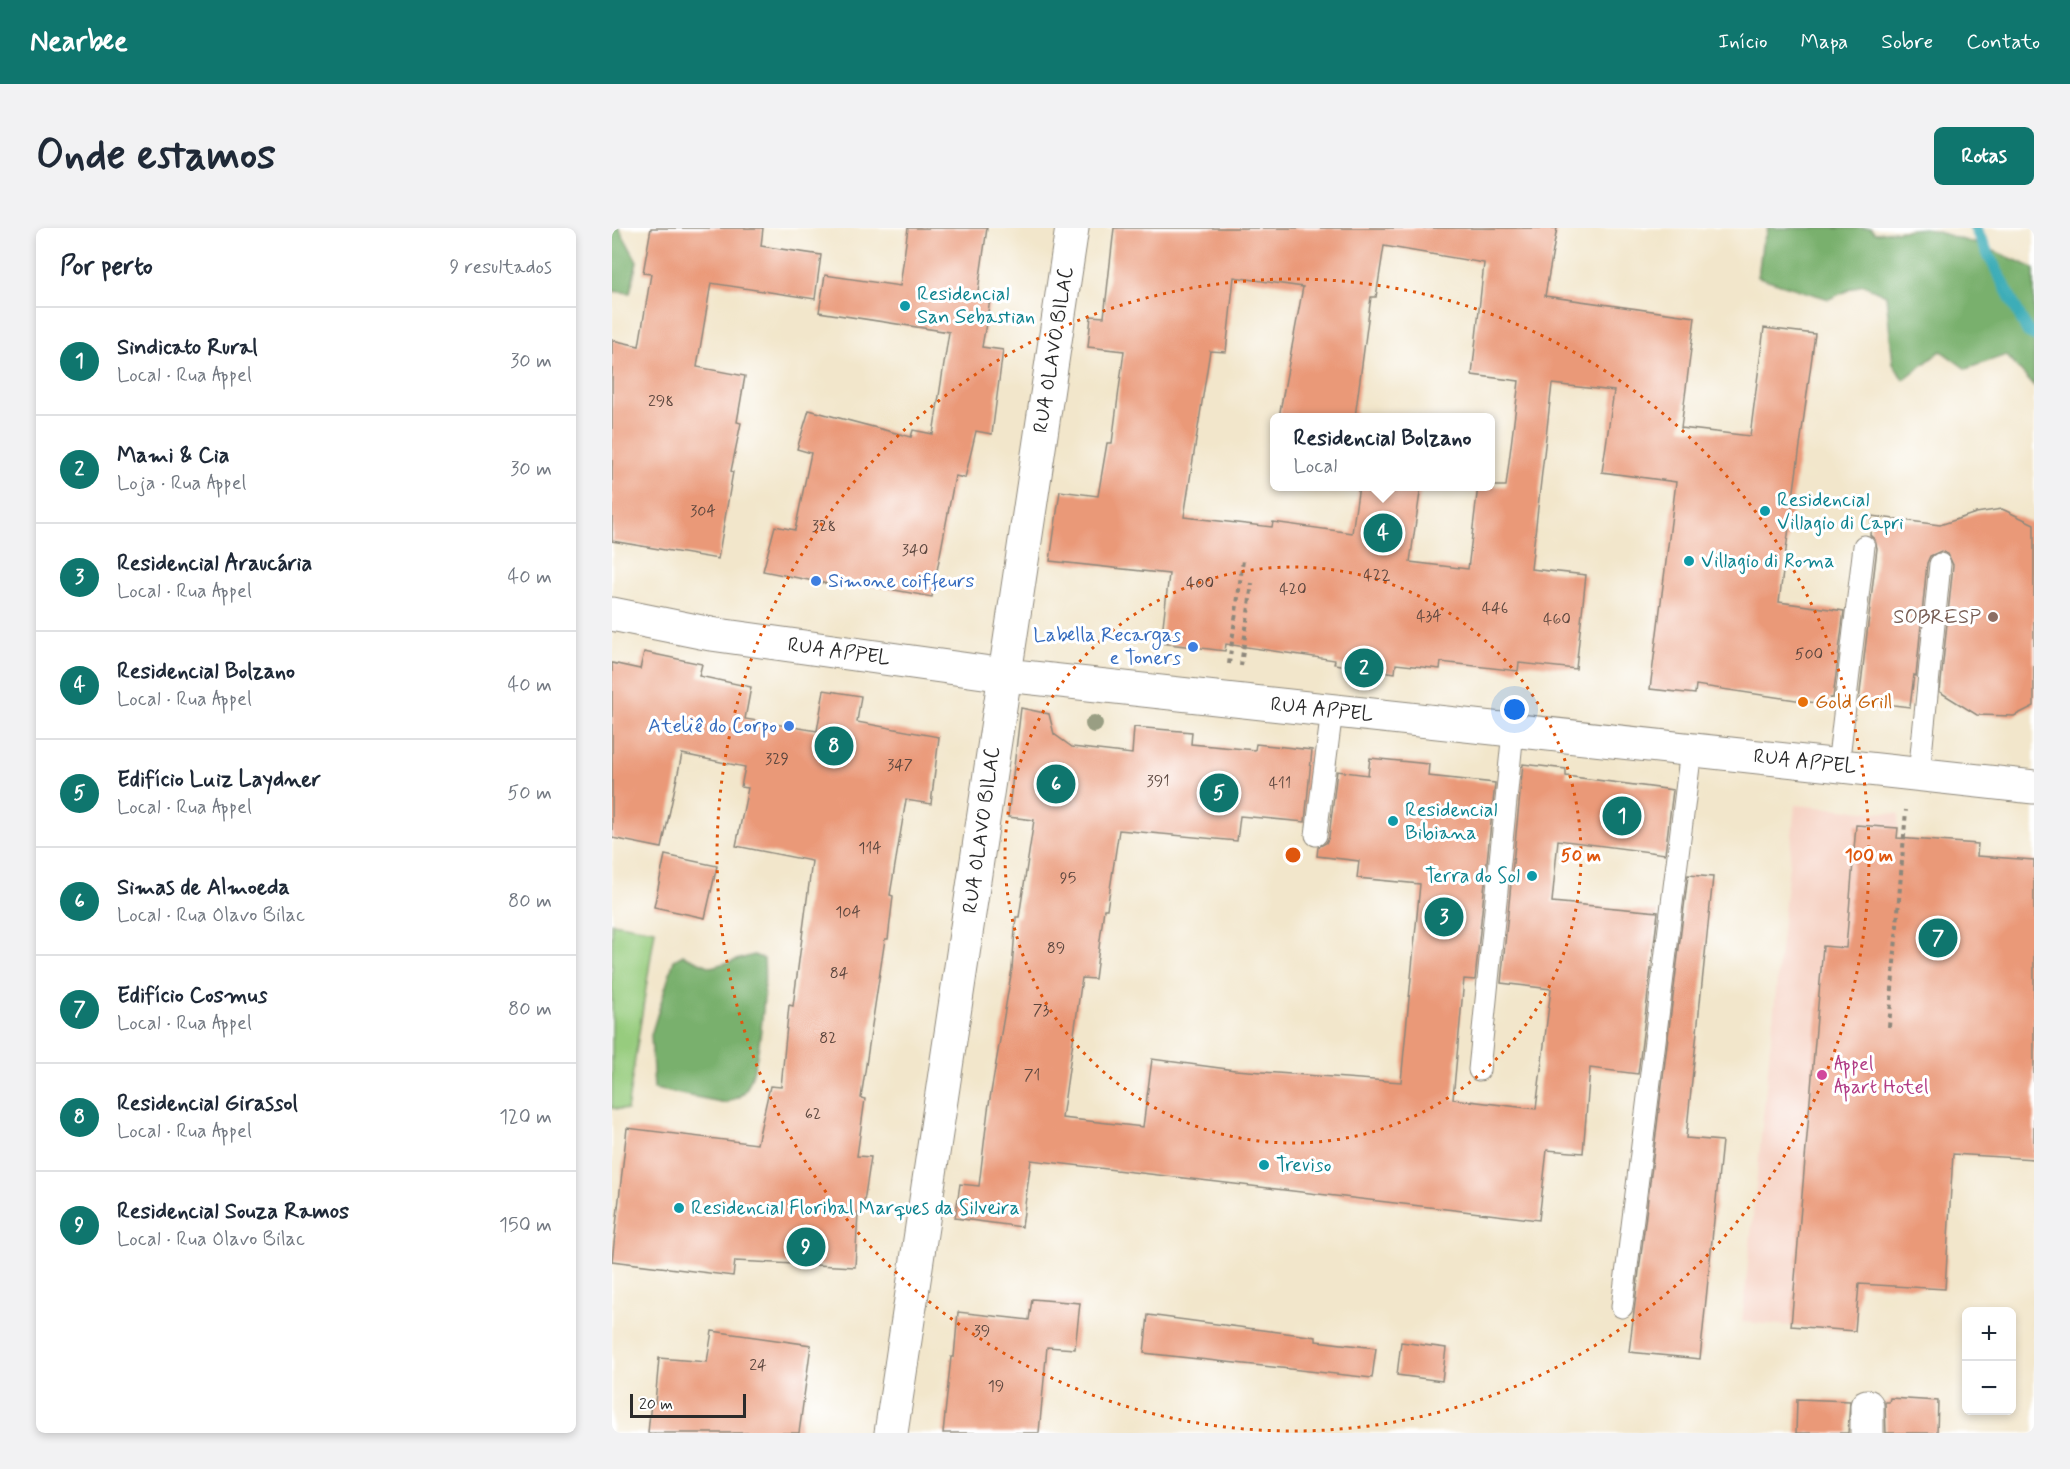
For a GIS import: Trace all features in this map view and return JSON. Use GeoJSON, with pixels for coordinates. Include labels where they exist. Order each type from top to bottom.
{"type":"FeatureCollection","features":[{"type":"Feature","properties":{"kind":"street","name":"RUA OLAVO BILAC"},"geometry":{"type":"LineString","coordinates":[[891,1433],[1072,228]]}},
{"type":"Feature","properties":{"kind":"street","name":"RUA APPEL"},"geometry":{"type":"LineString","coordinates":[[612,614],[711,634],[1005,675],[2034,787]]}},
{"type":"Feature","properties":{"kind":"lane"},"geometry":{"type":"LineString","coordinates":[[1838,766],[1863,546]]}},
{"type":"Feature","properties":{"kind":"lane"},"geometry":{"type":"LineString","coordinates":[[1914,774],[1940,564]]}},
{"type":"Feature","properties":{"kind":"lane"},"geometry":{"type":"LineString","coordinates":[[1316,835],[1332,711]]}},
{"type":"Feature","properties":{"kind":"lane"},"geometry":{"type":"LineString","coordinates":[[1479,1070],[1513,731]]}},
{"type":"Feature","properties":{"kind":"lane"},"geometry":{"type":"LineString","coordinates":[[1622,1307],[1691,750]]}},
{"type":"Feature","properties":{"kind":"path"},"geometry":{"type":"LineString","coordinates":[[1231,700],[1243,560]]}},
{"type":"Feature","properties":{"kind":"path"},"geometry":{"type":"LineString","coordinates":[[1231,700],[1252,583]]}},
{"type":"Feature","properties":{"kind":"path"},"geometry":{"type":"LineString","coordinates":[[1889,1027],[1914,774]]}},
{"type":"Feature","properties":{"kind":"shaded area","name":"Appel Apart Hotel"},"geometry":{"type":"Polygon","coordinates":[[[1795,805],[1899,814],[1855,1331],[1742,1322],[1795,805]]]}},
{"type":"Feature","properties":{"kind":"green space"},"geometry":{"type":"Polygon","coordinates":[[[612,228],[619,228],[637,261],[630,293],[612,291],[612,228]]]}},
{"type":"Feature","properties":{"kind":"green space"},"geometry":{"type":"Polygon","coordinates":[[[1768,228],[1870,228],[1875,233],[1924,228],[1980,245],[2034,268],[2034,386],[2006,355],[1966,369],[1941,351],[1903,380],[1893,363],[1886,295],[1862,284],[1829,299],[1758,277],[1762,245],[1768,228]]]}},
{"type":"Feature","properties":{"kind":"green space"},"geometry":{"type":"Polygon","coordinates":[[[612,923],[655,930],[627,1110],[612,1108],[612,923]]]}},
{"type":"Feature","properties":{"kind":"green space"},"geometry":{"type":"Polygon","coordinates":[[[683,955],[711,967],[754,955],[764,959],[763,1008],[755,1064],[745,1091],[739,1097],[726,1103],[654,1089],[651,1035],[674,960],[683,955]]]}},
{"type":"Feature","properties":{"kind":"building"},"geometry":{"type":"Polygon","coordinates":[[[651,228],[763,228],[761,246],[821,255],[815,299],[711,283],[697,367],[745,376],[737,422],[741,423],[731,471],[733,472],[718,559],[612,541],[612,340],[639,346],[651,274],[643,273],[651,228]]]}},
{"type":"Feature","properties":{"kind":"building"},"geometry":{"type":"Polygon","coordinates":[[[908,228],[987,228],[977,298],[990,300],[982,347],[1003,350],[992,434],[976,431],[965,478],[955,476],[932,597],[840,580],[839,586],[763,571],[775,526],[795,530],[811,453],[797,449],[809,410],[911,437],[913,430],[933,434],[949,332],[819,312],[825,275],[900,286],[908,228]]]}},
{"type":"Feature","properties":{"kind":"building"},"geometry":{"type":"Polygon","coordinates":[[[1114,228],[1557,228],[1545,296],[1695,317],[1681,428],[1750,436],[1764,328],[1815,334],[1779,602],[1844,611],[1833,698],[1830,698],[1829,705],[1696,685],[1695,694],[1650,689],[1676,482],[1602,472],[1614,391],[1552,384],[1531,569],[1586,575],[1576,669],[1519,663],[1518,671],[1441,662],[1440,669],[1396,664],[1395,673],[1334,664],[1335,660],[1226,644],[1225,651],[1161,643],[1169,574],[1050,561],[1060,491],[1098,496],[1107,443],[1112,443],[1124,351],[1088,347],[1091,316],[1104,317],[1114,228]],[[1384,246],[1376,297],[1371,297],[1356,413],[1280,413],[1303,287],[1234,277],[1226,352],[1210,351],[1184,517],[1272,527],[1273,522],[1352,533],[1358,491],[1420,491],[1410,562],[1468,569],[1477,491],[1495,491],[1495,486],[1506,486],[1519,381],[1472,375],[1484,263],[1384,246]]]}},
{"type":"Feature","properties":{"kind":"building","name":"SOBRESP"},"geometry":{"type":"Polygon","coordinates":[[[2002,509],[2034,524],[2034,706],[2014,716],[1977,715],[1940,692],[1953,565],[1948,554],[1941,551],[1930,556],[1927,563],[1916,676],[1914,675],[1910,707],[1859,701],[1877,548],[1875,540],[1870,535],[1872,516],[1940,525],[1976,513],[2002,509]]]}},
{"type":"Feature","properties":{"kind":"building"},"geometry":{"type":"Polygon","coordinates":[[[644,652],[702,664],[699,676],[751,687],[745,719],[817,731],[824,690],[861,696],[857,722],[939,737],[931,804],[906,800],[890,895],[893,896],[888,939],[885,939],[861,1098],[865,1099],[857,1156],[871,1157],[862,1214],[858,1213],[855,1267],[735,1261],[733,1276],[612,1261],[627,1128],[757,1144],[770,1086],[781,1087],[789,1005],[793,1006],[812,861],[736,846],[748,788],[741,787],[745,767],[682,754],[662,848],[612,838],[612,663],[640,669],[644,652]]]}},
{"type":"Feature","properties":{"kind":"building"},"geometry":{"type":"Polygon","coordinates":[[[1021,708],[1049,714],[1054,734],[1072,747],[1132,754],[1134,727],[1192,732],[1191,744],[1255,750],[1256,744],[1312,750],[1305,822],[1240,816],[1237,841],[1119,830],[1107,909],[1104,909],[1095,979],[1082,978],[1062,1118],[1143,1127],[1152,1059],[1235,1070],[1401,1082],[1420,884],[1357,878],[1359,861],[1317,856],[1318,847],[1326,843],[1329,837],[1337,771],[1368,775],[1370,758],[1429,764],[1428,776],[1495,783],[1475,980],[1464,979],[1453,1099],[1536,1109],[1551,989],[1501,983],[1523,764],[1566,769],[1566,776],[1673,790],[1665,854],[1558,840],[1552,902],[1658,912],[1638,1074],[1590,1068],[1583,1153],[1547,1150],[1539,1220],[1031,1160],[1022,1227],[955,1218],[960,1184],[979,1186],[988,1110],[1012,969],[1016,917],[1019,917],[1034,820],[1008,817],[1021,708]]]}},
{"type":"Feature","properties":{"kind":"building"},"geometry":{"type":"Polygon","coordinates":[[[1856,825],[1898,828],[1897,838],[1978,844],[1977,856],[2034,860],[2034,1159],[1953,1154],[1945,1289],[1859,1284],[1855,1331],[1791,1326],[1823,946],[1846,948],[1856,825]]]}},
{"type":"Feature","properties":{"kind":"building"},"geometry":{"type":"Polygon","coordinates":[[[665,855],[717,866],[705,918],[654,907],[665,855]]]}},
{"type":"Feature","properties":{"kind":"building"},"geometry":{"type":"Polygon","coordinates":[[[1688,875],[1713,877],[1686,1138],[1722,1141],[1700,1359],[1629,1352],[1688,875]]]}},
{"type":"Feature","properties":{"kind":"building"},"geometry":{"type":"Polygon","coordinates":[[[1032,1299],[1080,1303],[1075,1349],[1047,1347],[1039,1433],[943,1433],[958,1312],[1029,1320],[1032,1299]]]}},
{"type":"Feature","properties":{"kind":"building"},"geometry":{"type":"Polygon","coordinates":[[[1148,1315],[1316,1337],[1316,1341],[1376,1348],[1372,1378],[1144,1353],[1148,1315]]]}},
{"type":"Feature","properties":{"kind":"building"},"geometry":{"type":"Polygon","coordinates":[[[712,1331],[811,1345],[799,1433],[648,1433],[651,1402],[655,1403],[659,1358],[707,1362],[712,1331]]]}},
{"type":"Feature","properties":{"kind":"building"},"geometry":{"type":"Polygon","coordinates":[[[1401,1342],[1446,1348],[1442,1381],[1397,1375],[1401,1342]]]}},
{"type":"Feature","properties":{"kind":"building"},"geometry":{"type":"Polygon","coordinates":[[[1890,1398],[1938,1401],[1937,1433],[1886,1433],[1885,1402],[1889,1402],[1890,1398]]]}},
{"type":"Feature","properties":{"kind":"building"},"geometry":{"type":"Polygon","coordinates":[[[1797,1399],[1850,1401],[1848,1433],[1796,1433],[1797,1399]]]}},
{"type":"Feature","properties":{"kind":"waterway"},"geometry":{"type":"LineString","coordinates":[[1975,228],[2028,332],[2034,335]]}},
{"type":"Feature","properties":{"kind":"place","name":"Residencial San Sebastian"},"geometry":{"type":"Point","coordinates":[905,306]}},
{"type":"Feature","properties":{"kind":"place","name":"Residencial Villagio di Capri"},"geometry":{"type":"Point","coordinates":[1765,511]}},
{"type":"Feature","properties":{"kind":"place","name":"Residencial Bolzano"},"geometry":{"type":"Point","coordinates":[1383,533]}},
{"type":"Feature","properties":{"kind":"place","name":"Villagio di Roma"},"geometry":{"type":"Point","coordinates":[1689,561]}},
{"type":"Feature","properties":{"kind":"place","name":"Simone coiffeurs"},"geometry":{"type":"Point","coordinates":[816,581]}},
{"type":"Feature","properties":{"kind":"place","name":"SOBRESP"},"geometry":{"type":"Point","coordinates":[1993,617]}},
{"type":"Feature","properties":{"kind":"place","name":"Labella Recargas e Toners"},"geometry":{"type":"Point","coordinates":[1193,647]}},
{"type":"Feature","properties":{"kind":"place","name":"Mami & Cia"},"geometry":{"type":"Point","coordinates":[1364,668]}},
{"type":"Feature","properties":{"kind":"place","name":"Gold Grill"},"geometry":{"type":"Point","coordinates":[1803,702]}},
{"type":"Feature","properties":{"kind":"place","name":"Ateliê do Corpo"},"geometry":{"type":"Point","coordinates":[789,726]}},
{"type":"Feature","properties":{"kind":"place","name":"Residencial Girassol"},"geometry":{"type":"Point","coordinates":[834,746]}},
{"type":"Feature","properties":{"kind":"place","name":"Simas de Almoeda"},"geometry":{"type":"Point","coordinates":[1056,784]}},
{"type":"Feature","properties":{"kind":"place","name":"Edifício Luiz Laydner"},"geometry":{"type":"Point","coordinates":[1219,793]}},
{"type":"Feature","properties":{"kind":"place","name":"Sindicato Rural"},"geometry":{"type":"Point","coordinates":[1622,816]}},
{"type":"Feature","properties":{"kind":"place","name":"Residencial Bibiana"},"geometry":{"type":"Point","coordinates":[1393,821]}},
{"type":"Feature","properties":{"kind":"place","name":"Terra do Sol"},"geometry":{"type":"Point","coordinates":[1532,876]}},
{"type":"Feature","properties":{"kind":"place","name":"Residencial Araucária"},"geometry":{"type":"Point","coordinates":[1444,917]}},
{"type":"Feature","properties":{"kind":"place","name":"Edifício Cosmus"},"geometry":{"type":"Point","coordinates":[1938,938]}},
{"type":"Feature","properties":{"kind":"place","name":"Appel Apart Hotel"},"geometry":{"type":"Point","coordinates":[1822,1075]}},
{"type":"Feature","properties":{"kind":"place","name":"Treviso"},"geometry":{"type":"Point","coordinates":[1264,1165]}},
{"type":"Feature","properties":{"kind":"place","name":"Residencial Floribal Marques da Silveira"},"geometry":{"type":"Point","coordinates":[679,1208]}},
{"type":"Feature","properties":{"kind":"place","name":"Residencial Souza Ramos"},"geometry":{"type":"Point","coordinates":[806,1247]}}]}
